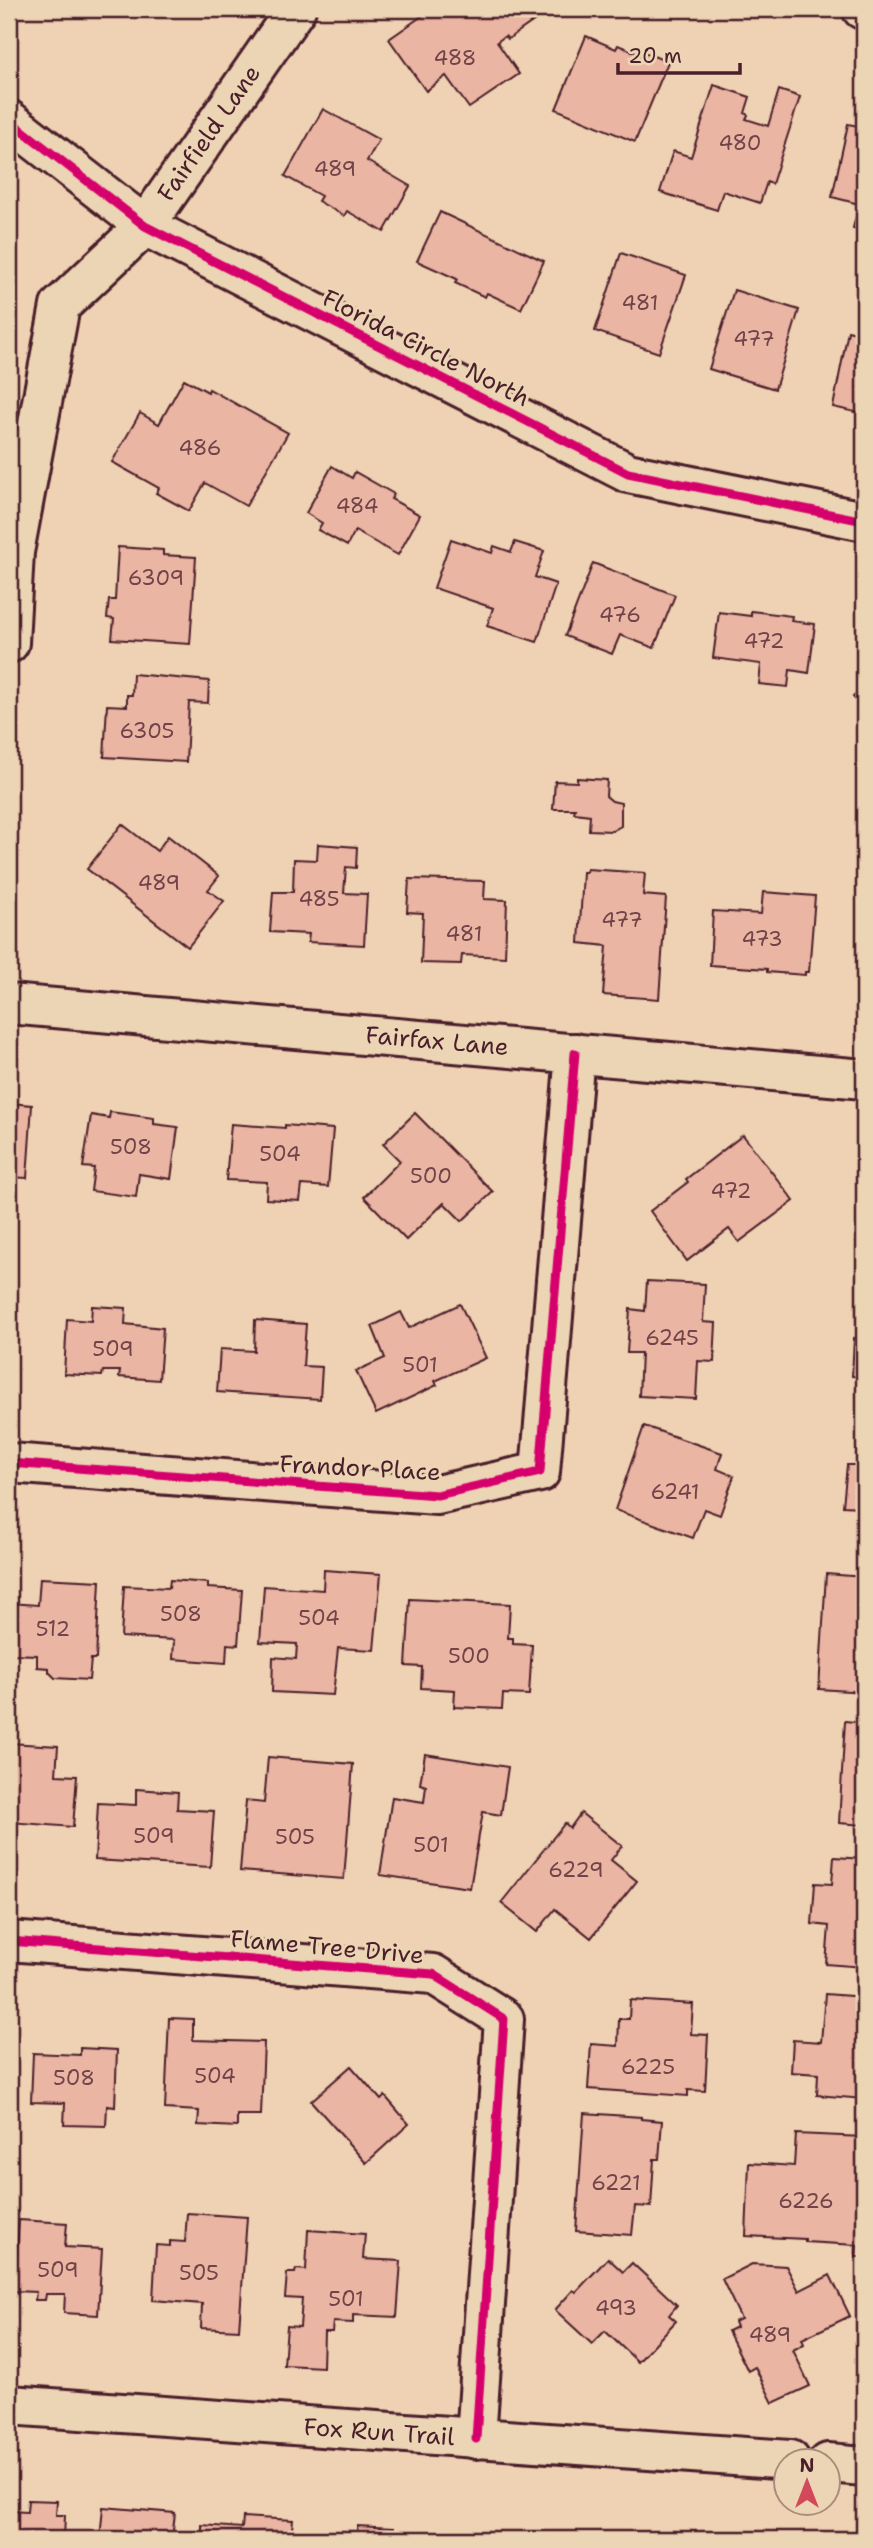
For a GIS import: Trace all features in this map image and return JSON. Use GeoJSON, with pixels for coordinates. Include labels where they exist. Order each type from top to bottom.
{"type":"FeatureCollection","features":[{"type":"Feature","properties":{"kind":"street","name":"Fairfield Lane"},"geometry":{"type":"LineString","coordinates":[[9,643],[11,552],[60,306],[145,226],[296,9]]}},
{"type":"Feature","properties":{"kind":"street","name":"Florida Circle North"},"geometry":{"type":"LineString","coordinates":[[9,120],[145,226],[628,473],[864,522]]}},
{"type":"Feature","properties":{"kind":"street","name":"Fairfax Lane"},"geometry":{"type":"LineString","coordinates":[[9,1004],[864,1079]]}},
{"type":"Feature","properties":{"kind":"street","name":"Frandor Place"},"geometry":{"type":"LineString","coordinates":[[9,1463],[437,1495],[540,1472],[575,1053]]}},
{"type":"Feature","properties":{"kind":"street","name":"Flame Tree Drive"},"geometry":{"type":"LineString","coordinates":[[9,1941],[433,1974],[503,2019],[476,2439]]}},
{"type":"Feature","properties":{"kind":"street","name":"Fox Run Trail"},"geometry":{"type":"LineString","coordinates":[[9,2405],[772,2459]]}},
{"type":"Feature","properties":{"kind":"street"},"geometry":{"type":"LineString","coordinates":[[842,2464],[864,2466]]}},
{"type":"Feature","properties":{"kind":"building"},"geometry":{"type":"Polygon","coordinates":[[[432,9],[531,9],[535,20],[508,39],[505,36],[497,42],[519,74],[469,108],[446,76],[426,91],[389,39],[432,9]]]}},
{"type":"Feature","properties":{"kind":"building"},"geometry":{"type":"Polygon","coordinates":[[[586,36],[616,49],[618,45],[668,62],[635,142],[556,109],[586,36]]]}},
{"type":"Feature","properties":{"kind":"building"},"geometry":{"type":"Polygon","coordinates":[[[714,85],[750,97],[746,119],[768,126],[779,90],[800,97],[772,184],[767,182],[760,203],[723,191],[717,210],[660,192],[673,151],[691,157],[714,85]]]}},
{"type":"Feature","properties":{"kind":"building"},"geometry":{"type":"Polygon","coordinates":[[[323,109],[379,140],[367,161],[410,186],[384,232],[347,211],[344,216],[318,201],[321,196],[285,176],[323,109]]]}},
{"type":"Feature","properties":{"kind":"building"},"geometry":{"type":"Polygon","coordinates":[[[848,124],[864,127],[864,231],[853,228],[859,204],[832,197],[848,124]]]}},
{"type":"Feature","properties":{"kind":"building"},"geometry":{"type":"Polygon","coordinates":[[[440,212],[544,261],[521,309],[487,293],[485,297],[455,283],[457,279],[417,261],[440,212]]]}},
{"type":"Feature","properties":{"kind":"building"},"geometry":{"type":"Polygon","coordinates":[[[621,253],[686,275],[659,353],[595,331],[621,253]]]}},
{"type":"Feature","properties":{"kind":"building"},"geometry":{"type":"Polygon","coordinates":[[[734,290],[799,310],[775,389],[709,369],[734,290]]]}},
{"type":"Feature","properties":{"kind":"building"},"geometry":{"type":"Polygon","coordinates":[[[860,315],[864,316],[864,414],[833,407],[848,331],[856,333],[860,315]]]}},
{"type":"Feature","properties":{"kind":"building"},"geometry":{"type":"Polygon","coordinates":[[[184,379],[208,392],[209,389],[288,433],[246,506],[205,483],[189,511],[156,493],[159,488],[112,462],[140,413],[159,424],[184,379]]]}},
{"type":"Feature","properties":{"kind":"building"},"geometry":{"type":"Polygon","coordinates":[[[332,466],[352,478],[355,472],[394,494],[391,499],[420,515],[398,555],[355,531],[347,546],[318,530],[322,523],[306,513],[332,466]]]}},
{"type":"Feature","properties":{"kind":"building"},"geometry":{"type":"Polygon","coordinates":[[[451,539],[492,553],[494,546],[511,552],[515,542],[544,551],[535,577],[556,584],[537,642],[487,626],[493,608],[434,588],[451,539]]]}},
{"type":"Feature","properties":{"kind":"building"},"geometry":{"type":"Polygon","coordinates":[[[118,547],[163,550],[163,555],[196,557],[190,644],[112,639],[114,619],[107,618],[109,600],[115,600],[118,547]]]}},
{"type":"Feature","properties":{"kind":"building"},"geometry":{"type":"Polygon","coordinates":[[[593,563],[675,595],[654,648],[620,635],[612,654],[565,636],[593,563]]]}},
{"type":"Feature","properties":{"kind":"building"},"geometry":{"type":"Polygon","coordinates":[[[751,611],[792,616],[791,621],[815,624],[809,673],[790,670],[788,687],[759,684],[761,664],[713,658],[719,612],[751,616],[751,611]]]}},
{"type":"Feature","properties":{"kind":"building"},"geometry":{"type":"Polygon","coordinates":[[[133,674],[209,681],[208,703],[189,702],[186,762],[104,757],[107,705],[127,706],[127,695],[132,695],[133,674]]]}},
{"type":"Feature","properties":{"kind":"building"},"geometry":{"type":"Polygon","coordinates":[[[864,687],[864,709],[853,697],[864,687]]]}},
{"type":"Feature","properties":{"kind":"building"},"geometry":{"type":"Polygon","coordinates":[[[577,778],[607,780],[606,796],[621,803],[621,826],[612,831],[589,830],[590,815],[574,813],[575,809],[553,809],[555,781],[577,782],[577,778]]]}},
{"type":"Feature","properties":{"kind":"building"},"geometry":{"type":"Polygon","coordinates":[[[122,824],[157,851],[168,836],[219,876],[208,890],[224,901],[188,947],[87,869],[122,824]]]}},
{"type":"Feature","properties":{"kind":"building"},"geometry":{"type":"Polygon","coordinates":[[[318,844],[357,847],[356,868],[346,867],[344,893],[367,894],[364,945],[308,942],[309,934],[270,932],[273,892],[293,892],[294,859],[317,860],[318,844]]]}},
{"type":"Feature","properties":{"kind":"building"},"geometry":{"type":"Polygon","coordinates":[[[587,869],[645,873],[643,895],[666,897],[659,999],[603,995],[607,946],[579,943],[583,872],[587,869]]]}},
{"type":"Feature","properties":{"kind":"building"},"geometry":{"type":"Polygon","coordinates":[[[409,879],[485,881],[484,899],[507,900],[505,957],[462,955],[461,964],[421,963],[423,913],[407,912],[409,879]]]}},
{"type":"Feature","properties":{"kind":"building"},"geometry":{"type":"Polygon","coordinates":[[[763,892],[815,896],[809,972],[805,972],[805,975],[710,965],[713,911],[761,914],[763,892]]]}},
{"type":"Feature","properties":{"kind":"building"},"geometry":{"type":"Polygon","coordinates":[[[9,1103],[32,1105],[27,1178],[9,1177],[9,1103]]]}},
{"type":"Feature","properties":{"kind":"building"},"geometry":{"type":"Polygon","coordinates":[[[110,1112],[154,1118],[154,1124],[178,1127],[171,1179],[139,1174],[136,1197],[91,1191],[94,1168],[83,1167],[91,1115],[109,1118],[110,1112]]]}},
{"type":"Feature","properties":{"kind":"building"},"geometry":{"type":"Polygon","coordinates":[[[415,1113],[493,1192],[462,1221],[444,1203],[406,1240],[364,1197],[400,1161],[383,1144],[415,1113]]]}},
{"type":"Feature","properties":{"kind":"building"},"geometry":{"type":"Polygon","coordinates":[[[231,1124],[333,1129],[328,1187],[302,1185],[300,1201],[266,1199],[267,1182],[226,1180],[231,1124]]]}},
{"type":"Feature","properties":{"kind":"building"},"geometry":{"type":"Polygon","coordinates":[[[743,1135],[794,1201],[739,1242],[729,1229],[687,1261],[650,1211],[743,1135]]]}},
{"type":"Feature","properties":{"kind":"building"},"geometry":{"type":"Polygon","coordinates":[[[647,1281],[705,1284],[703,1322],[716,1323],[714,1362],[698,1361],[696,1399],[639,1396],[641,1353],[627,1353],[630,1309],[645,1311],[647,1281]]]}},
{"type":"Feature","properties":{"kind":"building"},"geometry":{"type":"Polygon","coordinates":[[[460,1304],[486,1358],[435,1381],[437,1385],[376,1414],[356,1371],[385,1358],[372,1326],[401,1312],[409,1328],[460,1304]]]}},
{"type":"Feature","properties":{"kind":"building"},"geometry":{"type":"Polygon","coordinates":[[[92,1306],[126,1308],[125,1324],[163,1328],[159,1380],[119,1377],[120,1371],[103,1371],[102,1376],[64,1374],[67,1319],[91,1321],[92,1306]]]}},
{"type":"Feature","properties":{"kind":"building"},"geometry":{"type":"Polygon","coordinates":[[[255,1320],[306,1324],[303,1366],[322,1367],[320,1399],[217,1392],[220,1349],[254,1351],[255,1320]]]}},
{"type":"Feature","properties":{"kind":"building"},"geometry":{"type":"Polygon","coordinates":[[[854,1338],[864,1339],[864,1377],[852,1376],[854,1338]]]}},
{"type":"Feature","properties":{"kind":"building"},"geometry":{"type":"Polygon","coordinates":[[[644,1426],[722,1453],[717,1469],[734,1476],[720,1515],[704,1509],[693,1538],[615,1510],[644,1426]]]}},
{"type":"Feature","properties":{"kind":"building"},"geometry":{"type":"Polygon","coordinates":[[[847,1465],[864,1465],[864,1547],[858,1546],[861,1507],[843,1506],[847,1465]]]}},
{"type":"Feature","properties":{"kind":"building"},"geometry":{"type":"Polygon","coordinates":[[[324,1570],[381,1574],[374,1650],[338,1648],[333,1695],[272,1692],[273,1657],[296,1659],[297,1644],[260,1642],[264,1586],[323,1590],[324,1570]]]}},
{"type":"Feature","properties":{"kind":"building"},"geometry":{"type":"Polygon","coordinates":[[[826,1574],[864,1577],[864,1692],[819,1689],[826,1574]]]}},
{"type":"Feature","properties":{"kind":"building"},"geometry":{"type":"Polygon","coordinates":[[[40,1578],[100,1581],[96,1659],[91,1659],[89,1680],[55,1678],[49,1668],[37,1667],[37,1655],[9,1654],[9,1603],[38,1605],[40,1578]]]}},
{"type":"Feature","properties":{"kind":"building"},"geometry":{"type":"Polygon","coordinates":[[[170,1580],[208,1583],[208,1588],[242,1590],[238,1645],[227,1644],[226,1663],[173,1659],[174,1640],[121,1637],[124,1586],[169,1588],[170,1580]]]}},
{"type":"Feature","properties":{"kind":"building"},"geometry":{"type":"Polygon","coordinates":[[[410,1599],[510,1604],[508,1638],[513,1638],[513,1644],[532,1645],[529,1695],[503,1694],[502,1709],[454,1707],[455,1690],[421,1688],[422,1667],[406,1666],[410,1599]]]}},
{"type":"Feature","properties":{"kind":"building"},"geometry":{"type":"Polygon","coordinates":[[[845,1721],[864,1723],[864,1825],[839,1823],[845,1721]]]}},
{"type":"Feature","properties":{"kind":"building"},"geometry":{"type":"Polygon","coordinates":[[[9,1743],[58,1746],[56,1775],[77,1776],[73,1827],[10,1822],[9,1841],[9,1743]]]}},
{"type":"Feature","properties":{"kind":"building"},"geometry":{"type":"Polygon","coordinates":[[[425,1754],[508,1767],[501,1815],[483,1812],[470,1888],[380,1875],[392,1797],[424,1802],[426,1786],[420,1784],[425,1754]]]}},
{"type":"Feature","properties":{"kind":"building"},"geometry":{"type":"Polygon","coordinates":[[[268,1757],[353,1764],[344,1879],[240,1871],[246,1801],[264,1803],[268,1757]]]}},
{"type":"Feature","properties":{"kind":"building"},"geometry":{"type":"Polygon","coordinates":[[[136,1789],[178,1792],[177,1809],[214,1811],[210,1867],[95,1860],[98,1803],[136,1805],[136,1789]]]}},
{"type":"Feature","properties":{"kind":"building"},"geometry":{"type":"Polygon","coordinates":[[[581,1813],[622,1846],[611,1860],[637,1881],[591,1938],[555,1909],[537,1932],[501,1903],[565,1823],[570,1828],[581,1813]]]}},
{"type":"Feature","properties":{"kind":"building"},"geometry":{"type":"Polygon","coordinates":[[[834,1857],[864,1859],[864,1967],[826,1964],[829,1926],[812,1924],[815,1883],[832,1884],[834,1857]]]}},
{"type":"Feature","properties":{"kind":"building"},"geometry":{"type":"Polygon","coordinates":[[[825,1994],[864,1997],[864,2099],[817,2095],[818,2074],[791,2072],[793,2040],[821,2042],[825,1994]]]}},
{"type":"Feature","properties":{"kind":"building"},"geometry":{"type":"Polygon","coordinates":[[[630,2000],[693,2004],[691,2034],[708,2035],[705,2091],[688,2090],[688,2096],[588,2089],[591,2044],[618,2046],[619,2019],[629,2019],[630,2000]]]}},
{"type":"Feature","properties":{"kind":"building"},"geometry":{"type":"Polygon","coordinates":[[[169,2018],[193,2019],[193,2040],[264,2042],[261,2115],[237,2115],[237,2127],[198,2125],[199,2111],[165,2109],[169,2018]]]}},
{"type":"Feature","properties":{"kind":"building"},"geometry":{"type":"Polygon","coordinates":[[[80,2048],[117,2050],[115,2107],[107,2106],[106,2126],[64,2125],[65,2103],[31,2102],[33,2053],[80,2055],[80,2048]]]}},
{"type":"Feature","properties":{"kind":"building"},"geometry":{"type":"Polygon","coordinates":[[[351,2066],[381,2100],[385,2096],[409,2124],[366,2163],[311,2101],[351,2066]]]}},
{"type":"Feature","properties":{"kind":"building"},"geometry":{"type":"Polygon","coordinates":[[[584,2113],[662,2121],[659,2159],[654,2159],[651,2207],[635,2206],[632,2235],[576,2231],[584,2113]]]}},
{"type":"Feature","properties":{"kind":"building"},"geometry":{"type":"Polygon","coordinates":[[[796,2134],[864,2137],[864,2257],[856,2257],[857,2245],[746,2236],[749,2163],[794,2166],[796,2134]]]}},
{"type":"Feature","properties":{"kind":"building"},"geometry":{"type":"Polygon","coordinates":[[[187,2213],[247,2217],[239,2330],[201,2328],[202,2304],[153,2300],[156,2245],[170,2246],[170,2241],[185,2242],[187,2213]]]}},
{"type":"Feature","properties":{"kind":"building"},"geometry":{"type":"Polygon","coordinates":[[[19,2220],[67,2223],[65,2247],[102,2249],[98,2315],[64,2313],[65,2294],[46,2294],[45,2300],[35,2300],[36,2292],[14,2291],[19,2220]]]}},
{"type":"Feature","properties":{"kind":"building"},"geometry":{"type":"Polygon","coordinates":[[[308,2230],[365,2234],[363,2259],[401,2261],[397,2317],[353,2315],[353,2323],[333,2322],[332,2332],[324,2332],[323,2367],[284,2365],[287,2326],[300,2327],[302,2299],[285,2298],[287,2273],[295,2273],[296,2269],[306,2270],[308,2230]]]}},
{"type":"Feature","properties":{"kind":"building"},"geometry":{"type":"Polygon","coordinates":[[[608,2258],[623,2272],[632,2263],[677,2305],[669,2315],[676,2321],[638,2362],[605,2331],[592,2344],[555,2310],[608,2258]]]}},
{"type":"Feature","properties":{"kind":"building"},"geometry":{"type":"Polygon","coordinates":[[[752,2264],[786,2266],[799,2291],[830,2275],[850,2316],[802,2339],[804,2344],[793,2350],[810,2386],[773,2403],[755,2367],[748,2371],[728,2331],[736,2327],[734,2322],[741,2319],[722,2279],[752,2264]]]}},
{"type":"Feature","properties":{"kind":"building"},"geometry":{"type":"Polygon","coordinates":[[[28,2500],[57,2501],[56,2515],[65,2515],[64,2539],[9,2539],[9,2511],[27,2512],[28,2500]]]}},
{"type":"Feature","properties":{"kind":"building"},"geometry":{"type":"Polygon","coordinates":[[[103,2507],[175,2513],[172,2539],[100,2539],[103,2507]]]}},
{"type":"Feature","properties":{"kind":"building"},"geometry":{"type":"Polygon","coordinates":[[[243,2517],[293,2520],[291,2539],[202,2539],[202,2525],[242,2528],[243,2517]]]}},
{"type":"Feature","properties":{"kind":"building"},"geometry":{"type":"Polygon","coordinates":[[[357,2526],[393,2528],[392,2538],[406,2539],[314,2539],[315,2530],[357,2532],[357,2526]]]}},
{"type":"Feature","properties":{"kind":"building"},"geometry":{"type":"Polygon","coordinates":[[[454,2532],[493,2535],[493,2539],[453,2539],[454,2532]]]}},
{"type":"Feature","properties":{"kind":"cycle path"},"geometry":{"type":"LineString","coordinates":[[9,120],[145,226],[628,473],[864,521]]}},
{"type":"Feature","properties":{"kind":"cycle path"},"geometry":{"type":"LineString","coordinates":[[9,1463],[437,1495],[540,1472],[575,1053]]}},
{"type":"Feature","properties":{"kind":"cycle path"},"geometry":{"type":"LineString","coordinates":[[9,1941],[433,1974],[504,2019],[476,2439]]}}]}
